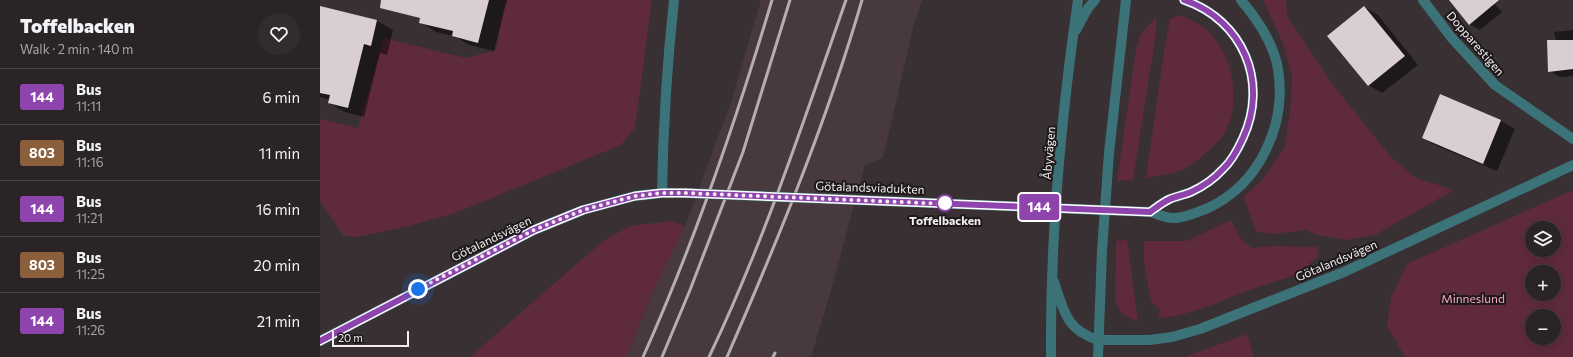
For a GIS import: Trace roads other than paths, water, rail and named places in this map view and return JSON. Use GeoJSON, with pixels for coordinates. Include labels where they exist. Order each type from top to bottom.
{"type":"FeatureCollection","features":[{"type":"Feature","properties":{"kind":"street"},"geometry":{"type":"LineString","coordinates":[[662,193],[668,68],[674,0]]}},
{"type":"Feature","properties":{"kind":"street","name":"Åbyvägen"},"geometry":{"type":"LineString","coordinates":[[1051,357],[1052,278],[1060,146],[1078,0]]}},
{"type":"Feature","properties":{"kind":"street"},"geometry":{"type":"LineString","coordinates":[[1073,35],[1088,8],[1095,0]]}},
{"type":"Feature","properties":{"kind":"street"},"geometry":{"type":"LineString","coordinates":[[1098,357],[1102,251],[1109,153],[1126,0]]}},
{"type":"Feature","properties":{"kind":"street"},"geometry":{"type":"LineString","coordinates":[[1150,212],[1171,198],[1192,192],[1223,170],[1240,145],[1247,129],[1254,99],[1250,66],[1233,34],[1223,22],[1210,12],[1184,0]]}},
{"type":"Feature","properties":{"kind":"street","name":"Götalandsviadukten"},"geometry":{"type":"LineString","coordinates":[[685,193],[1150,212],[1176,218],[1196,213],[1223,200],[1244,182],[1257,167],[1273,135],[1278,117],[1280,100],[1278,68],[1272,48],[1249,9],[1241,0]]}},
{"type":"Feature","properties":{"kind":"street","name":"Dopparestigen"},"geometry":{"type":"LineString","coordinates":[[1423,0],[1451,37],[1495,85],[1573,139]]}},
{"type":"Feature","properties":{"kind":"street","name":"Götalandsvägen"},"geometry":{"type":"LineString","coordinates":[[1098,340],[1150,340],[1172,337],[1200,329],[1344,272],[1573,165]]}},
{"type":"Feature","properties":{"kind":"street","name":"Götalandsvägen"},"geometry":{"type":"LineString","coordinates":[[320,341],[534,230],[583,210],[635,196],[662,193],[685,193]]}},
{"type":"Feature","properties":{"kind":"street"},"geometry":{"type":"LineString","coordinates":[[1052,278],[1064,313],[1074,328],[1084,336],[1098,340]]}},
{"type":"Feature","properties":{"kind":"railway"},"geometry":{"type":"LineString","coordinates":[[643,357],[680,269],[714,180],[744,91],[772,0]]}},
{"type":"Feature","properties":{"kind":"railway"},"geometry":{"type":"LineString","coordinates":[[662,357],[690,290],[743,152],[790,0]]}},
{"type":"Feature","properties":{"kind":"railway"},"geometry":{"type":"LineString","coordinates":[[709,357],[748,270],[799,135],[846,0]]}},
{"type":"Feature","properties":{"kind":"railway"},"geometry":{"type":"LineString","coordinates":[[727,357],[800,181],[833,91],[862,0]]}},
{"type":"Feature","properties":{"kind":"railway"},"geometry":{"type":"LineString","coordinates":[[773,357],[775,353]]}},
{"type":"Feature","properties":{"kind":"place","name":"Toffelbacken"},"geometry":{"type":"Point","coordinates":[945,203]}},
{"type":"Feature","properties":{"kind":"park label","name":"Minneslund"},"geometry":{"type":"Point","coordinates":[1473,298]}}]}
